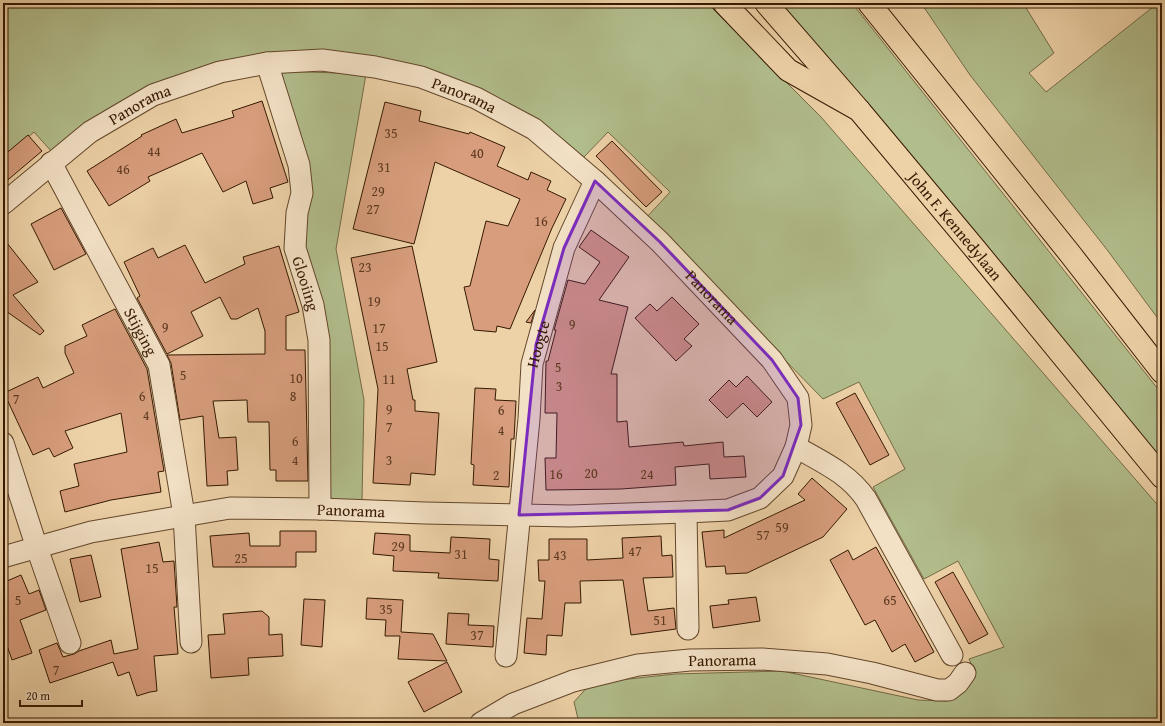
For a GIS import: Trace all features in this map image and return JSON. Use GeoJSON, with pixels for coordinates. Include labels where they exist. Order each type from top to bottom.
{"type":"FeatureCollection","features":[{"type":"Feature","properties":{"kind":"highway","name":"John F. Kennedylaan"},"geometry":{"type":"LineString","coordinates":[[724,3],[788,70],[859,110],[1162,476]]}},
{"type":"Feature","properties":{"kind":"highway"},"geometry":{"type":"LineString","coordinates":[[766,3],[859,110]]}},
{"type":"Feature","properties":{"kind":"highway"},"geometry":{"type":"LineString","coordinates":[[869,3],[1071,255],[1162,372]]}},
{"type":"Feature","properties":{"kind":"street","name":"Panorama"},"geometry":{"type":"LineString","coordinates":[[3,204],[90,132],[153,95],[220,72],[267,63],[322,60],[375,67],[421,77],[476,98],[534,128],[595,180],[660,242],[772,360],[798,398],[801,425],[796,447],[783,476],[760,498],[728,510],[570,516],[230,508],[92,532],[3,557]]}},
{"type":"Feature","properties":{"kind":"street","name":"Glooiing"},"geometry":{"type":"LineString","coordinates":[[267,63],[299,165],[302,193],[297,213],[295,248],[313,305],[319,340],[320,509]]}},
{"type":"Feature","properties":{"kind":"street","name":"Stijging"},"geometry":{"type":"LineString","coordinates":[[52,164],[158,365],[184,515]]}},
{"type":"Feature","properties":{"kind":"street","name":"Hoogte"},"geometry":{"type":"LineString","coordinates":[[519,515],[529,419],[532,364],[564,248],[595,180]]}},
{"type":"Feature","properties":{"kind":"street"},"geometry":{"type":"LineString","coordinates":[[3,443],[36,548],[70,643]]}},
{"type":"Feature","properties":{"kind":"street"},"geometry":{"type":"LineString","coordinates":[[796,447],[844,475],[858,487],[952,656]]}},
{"type":"Feature","properties":{"kind":"street","name":"Panorama"},"geometry":{"type":"LineString","coordinates":[[686,512],[688,629]]}},
{"type":"Feature","properties":{"kind":"street"},"geometry":{"type":"LineString","coordinates":[[184,515],[191,642]]}},
{"type":"Feature","properties":{"kind":"street"},"geometry":{"type":"LineString","coordinates":[[506,656],[519,515]]}},
{"type":"Feature","properties":{"kind":"street","name":"Panorama"},"geometry":{"type":"LineString","coordinates":[[481,723],[513,704],[573,681],[638,665],[690,660],[762,659],[827,664],[872,673],[937,690],[949,690],[958,684],[965,674]]}},
{"type":"Feature","properties":{"kind":"highlighted area"},"geometry":{"type":"Polygon","coordinates":[[[595,181],[660,242],[772,360],[798,398],[801,425],[783,476],[760,498],[728,510],[519,515],[536,345],[564,248],[595,181]]]}},
{"type":"Feature","properties":{"kind":"green space"},"geometry":{"type":"Polygon","coordinates":[[[3,3],[707,3],[821,117],[1162,510],[1162,723],[579,723],[574,702],[591,683],[675,674],[782,671],[918,700],[946,701],[960,692],[973,668],[969,659],[1004,647],[958,561],[924,579],[873,487],[905,469],[859,382],[823,399],[646,218],[670,192],[608,132],[584,157],[558,137],[461,84],[250,59],[52,152],[34,132],[3,159],[3,3]]]}},
{"type":"Feature","properties":{"kind":"green space"},"geometry":{"type":"Polygon","coordinates":[[[780,3],[852,3],[1162,394],[1162,460],[780,3]]]}},
{"type":"Feature","properties":{"kind":"green space"},"geometry":{"type":"Polygon","coordinates":[[[921,3],[1023,3],[1054,53],[1029,73],[1046,92],[1158,3],[1162,3],[1162,324],[1108,251],[970,75],[921,3]]]}},
{"type":"Feature","properties":{"kind":"green space"},"geometry":{"type":"Polygon","coordinates":[[[279,71],[366,74],[336,249],[364,400],[362,501],[326,501],[302,246],[279,71]]]}},
{"type":"Feature","properties":{"kind":"building"},"geometry":{"type":"Polygon","coordinates":[[[262,101],[288,182],[270,188],[273,198],[253,204],[246,181],[223,192],[202,153],[148,177],[150,181],[109,206],[87,171],[142,136],[141,135],[176,119],[182,133],[234,117],[232,111],[262,101]]]}},
{"type":"Feature","properties":{"kind":"building"},"geometry":{"type":"Polygon","coordinates":[[[385,102],[421,111],[419,121],[469,134],[470,132],[505,147],[497,166],[528,180],[531,172],[551,181],[547,190],[566,199],[552,228],[510,329],[497,326],[496,332],[474,330],[464,287],[470,286],[486,221],[508,226],[520,199],[435,162],[414,244],[353,229],[385,102]]]}},
{"type":"Feature","properties":{"kind":"building"},"geometry":{"type":"Polygon","coordinates":[[[28,135],[42,151],[3,184],[3,156],[28,135]]]}},
{"type":"Feature","properties":{"kind":"building"},"geometry":{"type":"Polygon","coordinates":[[[612,141],[662,192],[646,207],[596,156],[612,141]]]}},
{"type":"Feature","properties":{"kind":"building"},"geometry":{"type":"Polygon","coordinates":[[[61,208],[86,254],[54,270],[31,224],[61,208]]]}},
{"type":"Feature","properties":{"kind":"building"},"geometry":{"type":"Polygon","coordinates":[[[591,230],[629,257],[599,300],[628,307],[611,374],[617,374],[617,422],[627,421],[629,447],[683,442],[684,446],[723,442],[724,457],[744,456],[746,477],[710,479],[709,464],[675,467],[676,485],[621,489],[546,490],[545,458],[556,458],[557,413],[545,413],[546,361],[548,361],[556,330],[554,330],[568,280],[585,284],[600,262],[579,247],[591,230]]]}},
{"type":"Feature","properties":{"kind":"building"},"geometry":{"type":"Polygon","coordinates":[[[3,238],[38,282],[13,295],[44,331],[40,335],[3,309],[3,238]]]}},
{"type":"Feature","properties":{"kind":"building"},"geometry":{"type":"Polygon","coordinates":[[[185,245],[205,283],[245,264],[243,257],[279,246],[299,312],[286,316],[286,350],[305,350],[308,481],[276,481],[276,470],[270,470],[269,422],[248,422],[247,400],[213,401],[219,438],[236,437],[238,470],[227,471],[228,485],[207,486],[203,416],[180,420],[171,363],[167,355],[265,354],[265,331],[258,308],[237,319],[231,319],[220,297],[191,312],[203,336],[167,354],[137,298],[140,296],[124,262],[153,248],[158,258],[185,245]]]}},
{"type":"Feature","properties":{"kind":"building"},"geometry":{"type":"Polygon","coordinates":[[[412,246],[437,362],[407,369],[413,400],[415,400],[415,411],[439,413],[435,475],[411,473],[410,485],[373,483],[378,389],[351,258],[412,246]]]}},
{"type":"Feature","properties":{"kind":"building"},"geometry":{"type":"Polygon","coordinates":[[[672,297],[699,324],[684,339],[692,346],[676,361],[635,318],[650,304],[657,311],[672,297]]]}},
{"type":"Feature","properties":{"kind":"building"},"geometry":{"type":"Polygon","coordinates":[[[115,309],[147,369],[164,471],[158,472],[161,492],[111,500],[65,512],[60,491],[79,486],[74,464],[127,452],[121,413],[65,431],[73,448],[54,457],[49,448],[33,455],[4,393],[38,377],[43,388],[74,373],[65,353],[65,346],[87,336],[82,325],[115,309]]]}},
{"type":"Feature","properties":{"kind":"building"},"geometry":{"type":"Polygon","coordinates":[[[535,310],[531,323],[526,322],[535,310]]]}},
{"type":"Feature","properties":{"kind":"building"},"geometry":{"type":"Polygon","coordinates":[[[747,376],[772,402],[757,417],[743,403],[727,418],[709,400],[729,380],[736,387],[747,376]]]}},
{"type":"Feature","properties":{"kind":"building"},"geometry":{"type":"Polygon","coordinates":[[[475,388],[496,389],[495,400],[516,401],[514,439],[511,439],[509,487],[473,485],[474,465],[471,464],[475,388]]]}},
{"type":"Feature","properties":{"kind":"building"},"geometry":{"type":"Polygon","coordinates":[[[855,393],[889,455],[870,465],[836,403],[855,393]]]}},
{"type":"Feature","properties":{"kind":"building"},"geometry":{"type":"Polygon","coordinates":[[[812,478],[847,509],[823,537],[747,573],[726,574],[725,566],[706,567],[702,532],[724,530],[724,538],[805,500],[798,494],[812,478]]]}},
{"type":"Feature","properties":{"kind":"building"},"geometry":{"type":"Polygon","coordinates":[[[280,531],[316,531],[316,552],[296,552],[296,567],[213,567],[210,536],[249,533],[250,546],[280,546],[280,531]]]}},
{"type":"Feature","properties":{"kind":"building"},"geometry":{"type":"Polygon","coordinates":[[[375,533],[410,535],[410,551],[450,553],[451,537],[490,539],[489,559],[499,560],[498,581],[438,578],[439,573],[393,571],[394,556],[373,554],[375,533]]]}},
{"type":"Feature","properties":{"kind":"building"},"geometry":{"type":"Polygon","coordinates":[[[661,536],[662,556],[672,555],[673,577],[643,578],[648,611],[674,608],[676,629],[631,635],[623,580],[580,581],[581,603],[565,603],[562,636],[547,635],[546,655],[524,653],[527,618],[542,619],[545,581],[539,581],[538,560],[549,560],[549,539],[587,539],[587,560],[623,558],[622,538],[661,536]]]}},
{"type":"Feature","properties":{"kind":"building"},"geometry":{"type":"Polygon","coordinates":[[[159,542],[163,562],[174,561],[177,607],[174,607],[178,654],[154,656],[157,691],[137,696],[129,672],[118,676],[113,662],[50,683],[39,650],[57,643],[63,657],[111,640],[114,654],[138,649],[121,549],[159,542]]]}},
{"type":"Feature","properties":{"kind":"building"},"geometry":{"type":"Polygon","coordinates":[[[876,547],[934,652],[915,662],[905,644],[892,652],[875,620],[865,625],[830,560],[848,550],[853,560],[876,547]]]}},
{"type":"Feature","properties":{"kind":"building"},"geometry":{"type":"Polygon","coordinates":[[[91,555],[101,597],[80,602],[70,559],[91,555]]]}},
{"type":"Feature","properties":{"kind":"building"},"geometry":{"type":"Polygon","coordinates":[[[953,572],[988,634],[969,644],[935,582],[953,572]]]}},
{"type":"Feature","properties":{"kind":"building"},"geometry":{"type":"Polygon","coordinates":[[[21,575],[29,594],[39,590],[46,610],[20,620],[32,653],[12,660],[3,634],[3,578],[6,578],[7,581],[21,575]]]}},
{"type":"Feature","properties":{"kind":"building"},"geometry":{"type":"Polygon","coordinates":[[[756,597],[760,621],[713,628],[710,606],[729,604],[728,600],[756,597]]]}},
{"type":"Feature","properties":{"kind":"building"},"geometry":{"type":"Polygon","coordinates":[[[367,598],[403,600],[401,632],[433,634],[447,661],[398,659],[400,636],[385,636],[386,620],[366,619],[367,598]]]}},
{"type":"Feature","properties":{"kind":"building"},"geometry":{"type":"Polygon","coordinates":[[[304,599],[325,600],[322,647],[301,645],[304,599]]]}},
{"type":"Feature","properties":{"kind":"building"},"geometry":{"type":"Polygon","coordinates":[[[262,611],[269,617],[269,635],[282,634],[283,656],[248,658],[249,675],[211,678],[208,635],[225,634],[223,614],[262,611]]]}},
{"type":"Feature","properties":{"kind":"building"},"geometry":{"type":"Polygon","coordinates":[[[448,613],[469,614],[468,625],[494,626],[493,647],[446,644],[448,613]]]}},
{"type":"Feature","properties":{"kind":"building"},"geometry":{"type":"Polygon","coordinates":[[[447,662],[462,692],[424,712],[408,682],[447,662]]]}}]}
